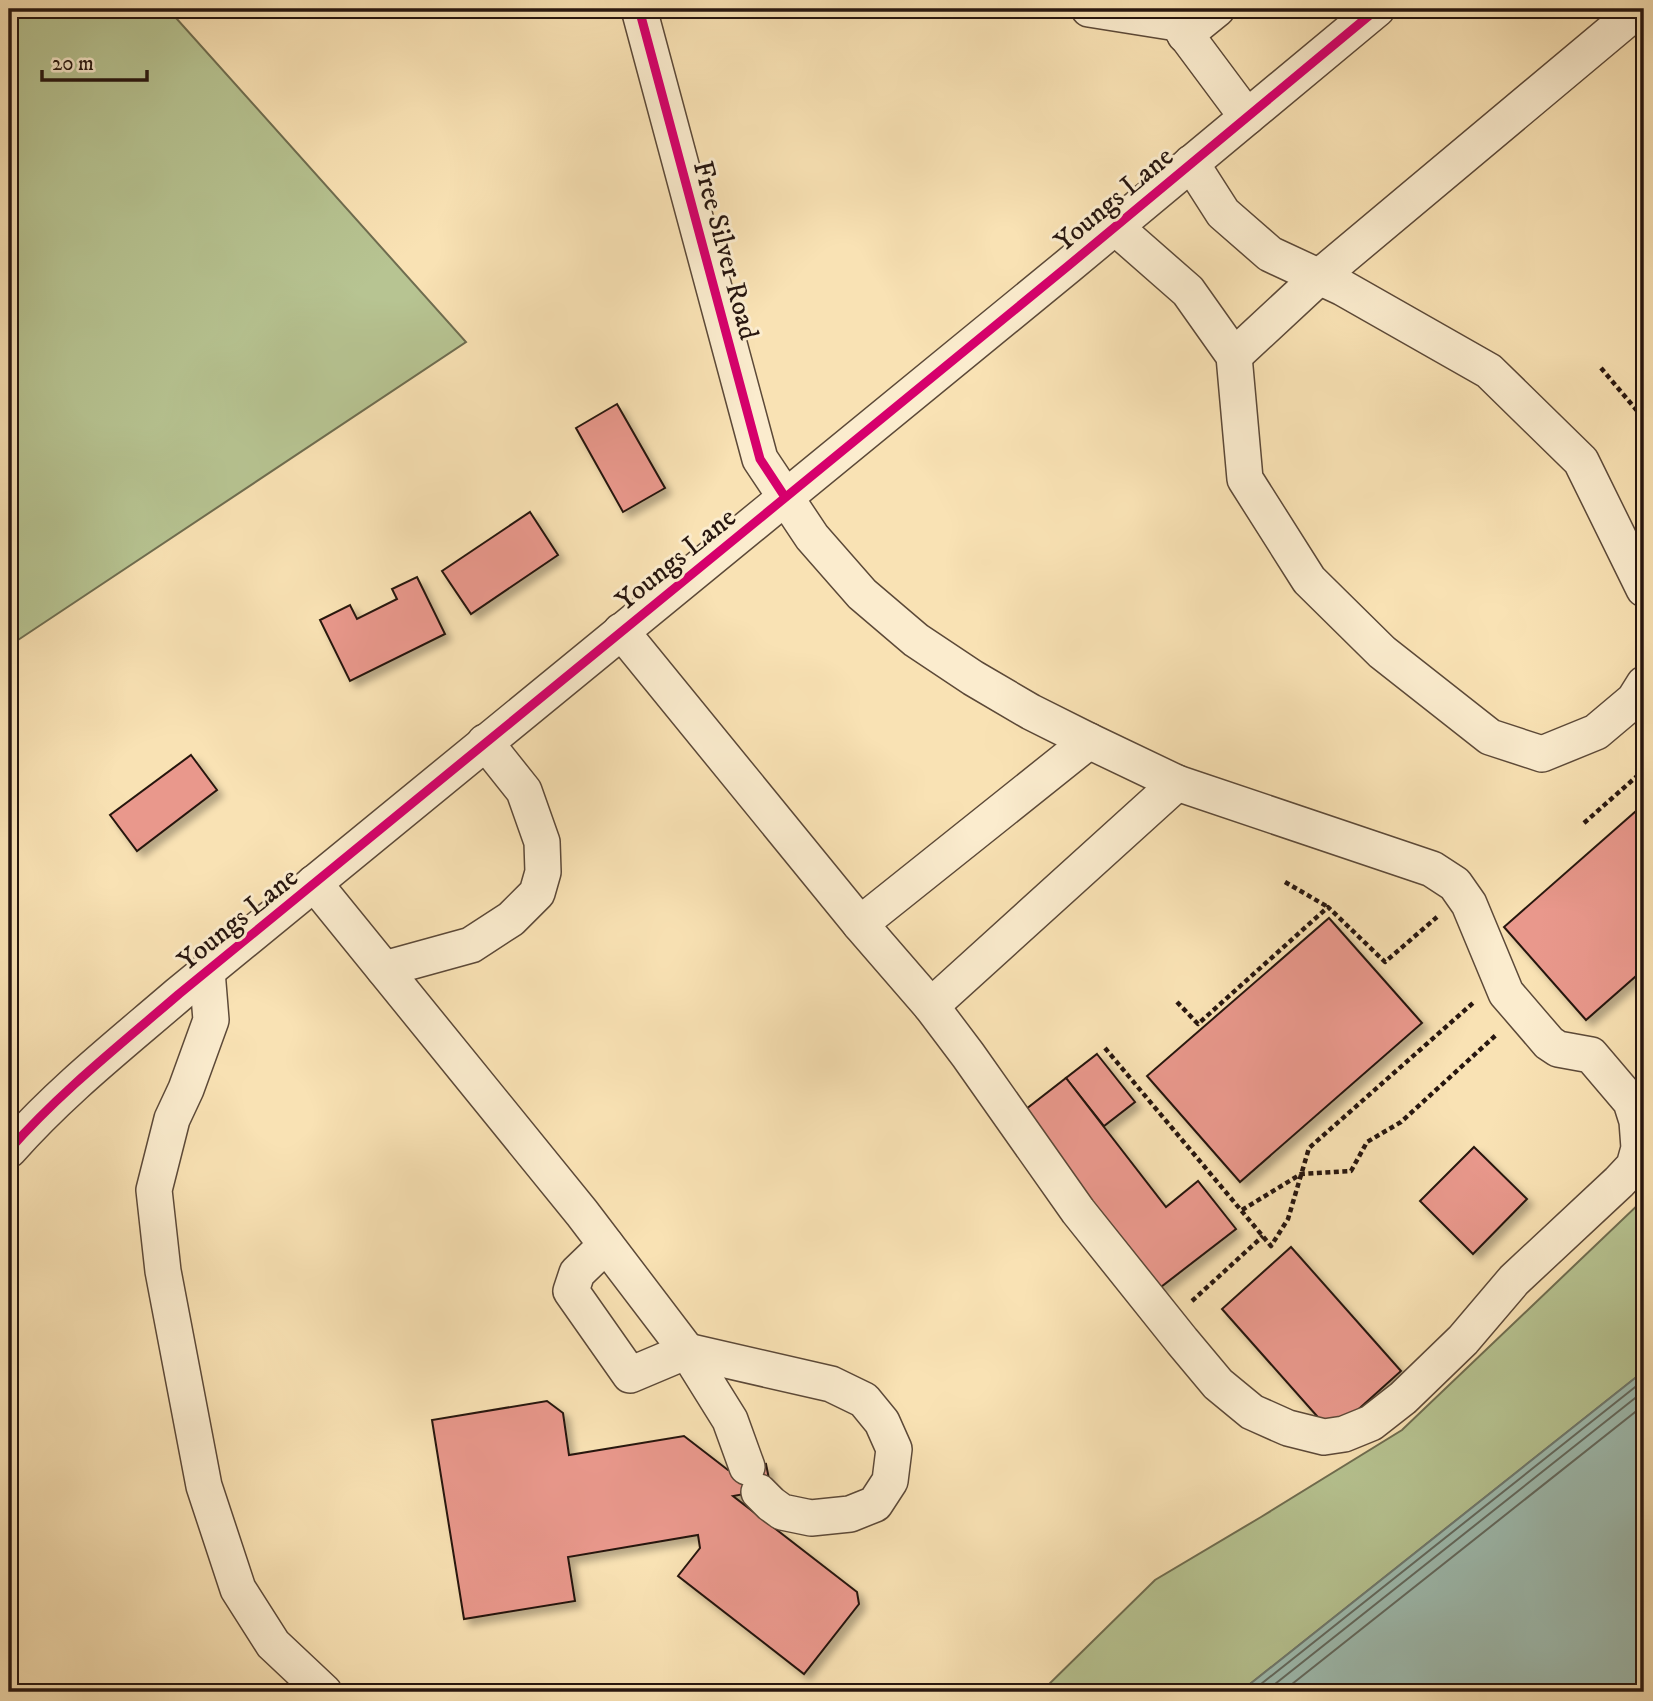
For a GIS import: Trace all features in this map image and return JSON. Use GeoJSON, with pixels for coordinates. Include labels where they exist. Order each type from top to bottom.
{"type":"FeatureCollection","features":[{"type":"Feature","properties":{"kind":"street","name":"Free Silver Road"},"geometry":{"type":"LineString","coordinates":[[639,9],[760,459],[813,537],[862,594],[916,640],[973,678],[1031,712],[1089,741],[1177,783],[1432,869],[1455,884],[1469,904],[1506,993],[1549,1043],[1559,1049],[1591,1055],[1638,1096]]}},
{"type":"Feature","properties":{"kind":"street"},"geometry":{"type":"LineString","coordinates":[[1090,9],[1177,23],[1247,117]]}},
{"type":"Feature","properties":{"kind":"street"},"geometry":{"type":"LineString","coordinates":[[1185,35],[1217,9]]}},
{"type":"Feature","properties":{"kind":"street","name":"Youngs Lane"},"geometry":{"type":"LineString","coordinates":[[9,1150],[79,1080],[207,971],[1377,9]]}},
{"type":"Feature","properties":{"kind":"street"},"geometry":{"type":"LineString","coordinates":[[1234,356],[1319,277],[1639,9]]}},
{"type":"Feature","properties":{"kind":"street"},"geometry":{"type":"LineString","coordinates":[[1191,163],[1223,213],[1270,254],[1343,288],[1489,371],[1581,461],[1641,570]]}},
{"type":"Feature","properties":{"kind":"street"},"geometry":{"type":"LineString","coordinates":[[1115,227],[1188,291],[1234,356],[1245,479],[1309,580],[1382,652],[1490,737],[1542,754],[1595,732],[1634,700],[1644,684]]}},
{"type":"Feature","properties":{"kind":"street"},"geometry":{"type":"LineString","coordinates":[[621,631],[860,924],[931,1006],[1078,1210],[1218,1384],[1252,1412],[1289,1428],[1324,1437],[1344,1434],[1371,1423],[1403,1398],[1463,1340],[1514,1280],[1634,1166],[1639,1148],[1636,1121],[1638,1096]]}},
{"type":"Feature","properties":{"kind":"street"},"geometry":{"type":"LineString","coordinates":[[860,924],[1089,741]]}},
{"type":"Feature","properties":{"kind":"street"},"geometry":{"type":"LineString","coordinates":[[384,969],[471,945],[511,919],[537,893],[543,872],[542,842],[523,791],[485,742]]}},
{"type":"Feature","properties":{"kind":"street"},"geometry":{"type":"LineString","coordinates":[[931,1006],[1177,783]]}},
{"type":"Feature","properties":{"kind":"street"},"geometry":{"type":"LineString","coordinates":[[314,883],[582,1213],[687,1350],[730,1420],[753,1479],[782,1512],[811,1518],[850,1514],[875,1504],[890,1481],[894,1449],[882,1422],[864,1400],[831,1384],[687,1350],[630,1375],[571,1291],[577,1273],[606,1245]]}},
{"type":"Feature","properties":{"kind":"street"},"geometry":{"type":"LineString","coordinates":[[207,971],[211,1020],[172,1119],[154,1190],[163,1271],[204,1486],[238,1589],[273,1644],[324,1692]]}},
{"type":"Feature","properties":{"kind":"path"},"geometry":{"type":"LineString","coordinates":[[1601,368],[1644,419]]}},
{"type":"Feature","properties":{"kind":"path"},"geometry":{"type":"LineString","coordinates":[[1584,823],[1644,770]]}},
{"type":"Feature","properties":{"kind":"path"},"geometry":{"type":"LineString","coordinates":[[1284,882],[1328,907],[1385,962],[1445,909]]}},
{"type":"Feature","properties":{"kind":"path"},"geometry":{"type":"LineString","coordinates":[[1177,1002],[1198,1024],[1328,907]]}},
{"type":"Feature","properties":{"kind":"path"},"geometry":{"type":"LineString","coordinates":[[1105,1048],[1271,1246],[1288,1219],[1309,1148],[1474,1002]]}},
{"type":"Feature","properties":{"kind":"path"},"geometry":{"type":"LineString","coordinates":[[1242,1210],[1301,1174],[1351,1171],[1367,1142],[1401,1122],[1496,1035]]}},
{"type":"Feature","properties":{"kind":"path"},"geometry":{"type":"LineString","coordinates":[[1191,1301],[1263,1236]]}},
{"type":"Feature","properties":{"kind":"green space"},"geometry":{"type":"Polygon","coordinates":[[[9,9],[168,9],[466,342],[9,646],[9,9]]]}},
{"type":"Feature","properties":{"kind":"green space"},"geometry":{"type":"Polygon","coordinates":[[[1644,1199],[1644,1371],[1240,1692],[1041,1692],[1155,1580],[1402,1430],[1644,1199]]]}},
{"type":"Feature","properties":{"kind":"water"},"geometry":{"type":"Polygon","coordinates":[[[1644,1371],[1644,1692],[1240,1692],[1644,1371]]]}},
{"type":"Feature","properties":{"kind":"building"},"geometry":{"type":"Polygon","coordinates":[[[617,404],[665,488],[623,512],[576,428],[617,404]]]}},
{"type":"Feature","properties":{"kind":"building"},"geometry":{"type":"Polygon","coordinates":[[[530,512],[558,555],[471,614],[442,571],[530,512]]]}},
{"type":"Feature","properties":{"kind":"building"},"geometry":{"type":"Polygon","coordinates":[[[417,577],[445,634],[350,681],[320,620],[350,605],[357,619],[397,599],[392,589],[417,577]]]}},
{"type":"Feature","properties":{"kind":"building"},"geometry":{"type":"Polygon","coordinates":[[[191,755],[217,790],[137,851],[110,815],[191,755]]]}},
{"type":"Feature","properties":{"kind":"building"},"geometry":{"type":"Polygon","coordinates":[[[1644,804],[1644,969],[1586,1020],[1504,927],[1644,804]]]}},
{"type":"Feature","properties":{"kind":"building"},"geometry":{"type":"Polygon","coordinates":[[[1329,918],[1422,1023],[1240,1182],[1147,1076],[1329,918]]]}},
{"type":"Feature","properties":{"kind":"building"},"geometry":{"type":"Polygon","coordinates":[[[1097,1054],[1135,1102],[1104,1126],[1066,1078],[1097,1054]]]}},
{"type":"Feature","properties":{"kind":"building"},"geometry":{"type":"Polygon","coordinates":[[[1066,1078],[1166,1207],[1198,1181],[1236,1229],[1157,1290],[1021,1113],[1066,1078]]]}},
{"type":"Feature","properties":{"kind":"building"},"geometry":{"type":"Polygon","coordinates":[[[1474,1147],[1527,1199],[1473,1254],[1420,1201],[1474,1147]]]}},
{"type":"Feature","properties":{"kind":"building"},"geometry":{"type":"Polygon","coordinates":[[[1291,1247],[1401,1371],[1332,1433],[1222,1309],[1291,1247]]]}},
{"type":"Feature","properties":{"kind":"building"},"geometry":{"type":"Polygon","coordinates":[[[547,1401],[563,1413],[569,1455],[684,1436],[728,1470],[766,1464],[771,1489],[733,1496],[857,1592],[859,1604],[804,1674],[678,1576],[700,1548],[698,1535],[568,1557],[575,1601],[464,1619],[432,1420],[547,1401]]]}},
{"type":"Feature","properties":{"kind":"cycle path"},"geometry":{"type":"LineString","coordinates":[[639,9],[760,459],[785,497]]}},
{"type":"Feature","properties":{"kind":"cycle path"},"geometry":{"type":"LineString","coordinates":[[9,1150],[70,1088],[179,994],[1068,266],[1377,9]]}}]}
